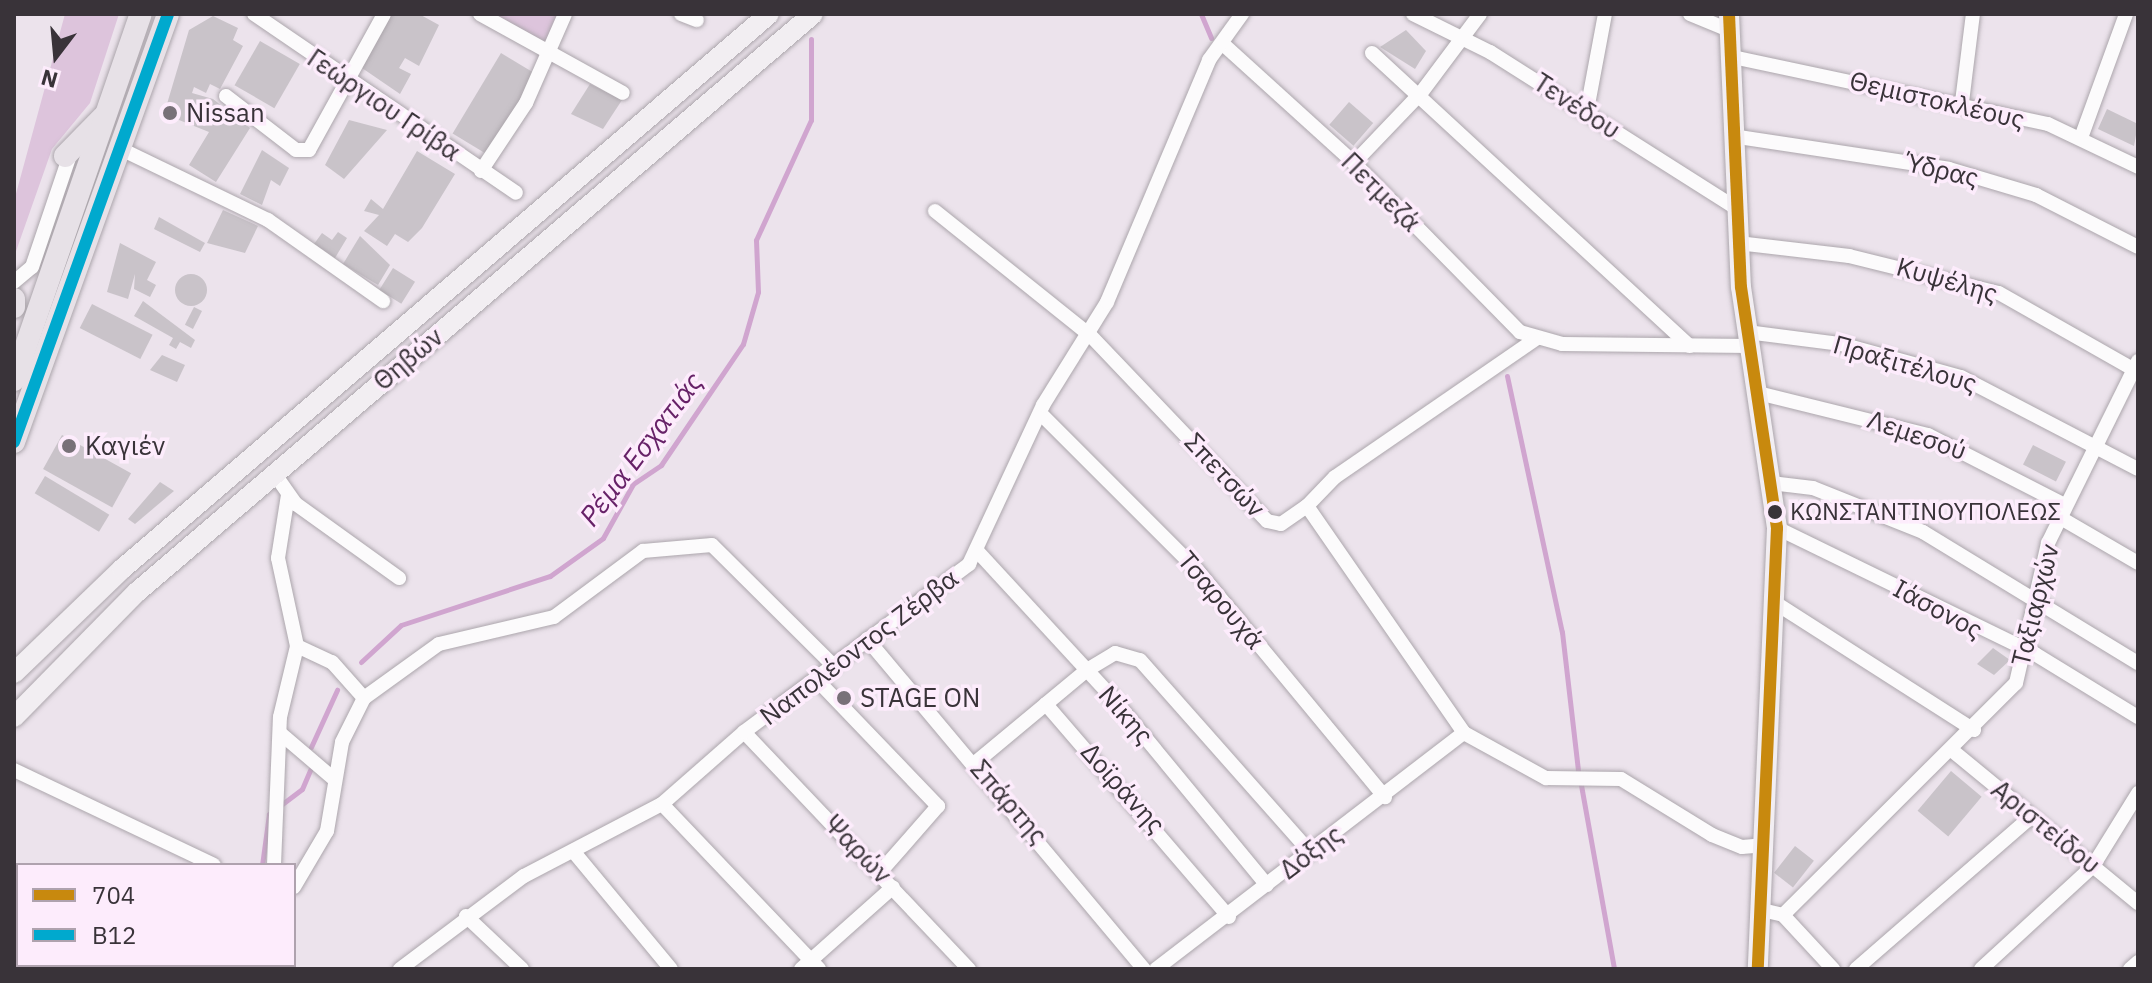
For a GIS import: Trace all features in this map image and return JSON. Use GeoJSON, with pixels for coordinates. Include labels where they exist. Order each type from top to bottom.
{"type":"FeatureCollection","features":[{"type":"Feature","properties":{"kind":"main road"},"geometry":{"type":"LineString","coordinates":[[14,380],[141,14]]}},
{"type":"Feature","properties":{"kind":"main road"},"geometry":{"type":"LineString","coordinates":[[14,442],[168,14]]}},
{"type":"Feature","properties":{"kind":"main road","name":"Θηβών"},"geometry":{"type":"LineString","coordinates":[[14,673],[122,569],[769,14]]}},
{"type":"Feature","properties":{"kind":"main road","name":"Θηβών"},"geometry":{"type":"LineString","coordinates":[[14,717],[94,632],[274,473],[813,14]]}},
{"type":"Feature","properties":{"kind":"main road"},"geometry":{"type":"LineString","coordinates":[[1729,22],[1738,243],[1777,528],[1777,604],[1758,969]]}},
{"type":"Feature","properties":{"kind":"main road"},"geometry":{"type":"LineString","coordinates":[[65,156],[106,114]]}},
{"type":"Feature","properties":{"kind":"main road"},"geometry":{"type":"LineString","coordinates":[[14,299],[14,307]]}},
{"type":"Feature","properties":{"kind":"street","name":"Γεώργιου Γρίβα"},"geometry":{"type":"LineString","coordinates":[[254,14],[347,83],[516,193]]}},
{"type":"Feature","properties":{"kind":"street"},"geometry":{"type":"LineString","coordinates":[[226,96],[296,150],[309,150],[384,14]]}},
{"type":"Feature","properties":{"kind":"street"},"geometry":{"type":"LineString","coordinates":[[480,14],[623,93]]}},
{"type":"Feature","properties":{"kind":"street"},"geometry":{"type":"LineString","coordinates":[[481,171],[551,54],[565,14]]}},
{"type":"Feature","properties":{"kind":"street"},"geometry":{"type":"LineString","coordinates":[[681,14],[697,20]]}},
{"type":"Feature","properties":{"kind":"street","name":"Ναπολέοντος Ζέρβα"},"geometry":{"type":"LineString","coordinates":[[400,969],[466,916],[573,851],[662,804],[744,732],[817,680],[867,639],[949,583],[978,552],[1042,415],[1090,335],[1209,60],[1224,45],[1242,14]]}},
{"type":"Feature","properties":{"kind":"street","name":"Τενέδου"},"geometry":{"type":"LineString","coordinates":[[1413,14],[1462,38],[1587,110],[1736,208]]}},
{"type":"Feature","properties":{"kind":"street"},"geometry":{"type":"LineString","coordinates":[[1354,163],[1421,93],[1480,14]]}},
{"type":"Feature","properties":{"kind":"street"},"geometry":{"type":"LineString","coordinates":[[1587,110],[1605,14]]}},
{"type":"Feature","properties":{"kind":"street"},"geometry":{"type":"LineString","coordinates":[[1690,14],[1729,22]]}},
{"type":"Feature","properties":{"kind":"street"},"geometry":{"type":"LineString","coordinates":[[1962,102],[1973,14]]}},
{"type":"Feature","properties":{"kind":"street"},"geometry":{"type":"LineString","coordinates":[[2082,135],[2126,14]]}},
{"type":"Feature","properties":{"kind":"street","name":"Πετμεζά"},"geometry":{"type":"LineString","coordinates":[[1224,45],[1354,163],[1508,323],[1536,339]]}},
{"type":"Feature","properties":{"kind":"street"},"geometry":{"type":"LineString","coordinates":[[1372,53],[1421,93],[1690,346]]}},
{"type":"Feature","properties":{"kind":"street","name":"Θεμιστοκλέους"},"geometry":{"type":"LineString","coordinates":[[1728,56],[1962,102],[2082,135],[2138,167]]}},
{"type":"Feature","properties":{"kind":"street","name":"Ύδρας"},"geometry":{"type":"LineString","coordinates":[[1732,136],[1949,169],[2036,195],[2138,247]]}},
{"type":"Feature","properties":{"kind":"street"},"geometry":{"type":"LineString","coordinates":[[14,282],[32,267],[65,156],[116,163],[268,220],[383,301]]}},
{"type":"Feature","properties":{"kind":"street"},"geometry":{"type":"LineString","coordinates":[[55,187],[68,174],[90,161],[116,163]]}},
{"type":"Feature","properties":{"kind":"street","name":"Σπετσών"},"geometry":{"type":"LineString","coordinates":[[935,211],[1090,335],[1267,521],[1281,524],[1307,506],[1464,733]]}},
{"type":"Feature","properties":{"kind":"street","name":"Κυψέλης"},"geometry":{"type":"LineString","coordinates":[[1738,243],[1849,256],[1999,293],[2137,368]]}},
{"type":"Feature","properties":{"kind":"street","name":"Πραξιτέλους"},"geometry":{"type":"LineString","coordinates":[[1536,339],[1690,346],[1749,339],[1808,337],[1933,367],[2098,445],[2138,469]]}},
{"type":"Feature","properties":{"kind":"street"},"geometry":{"type":"LineString","coordinates":[[1307,506],[1335,477],[1536,339]]}},
{"type":"Feature","properties":{"kind":"street","name":"Ταξιαρχών"},"geometry":{"type":"LineString","coordinates":[[1783,915],[1954,752],[2016,683],[2033,597],[2062,511],[2137,368]]}},
{"type":"Feature","properties":{"kind":"street","name":"Λεμεσού"},"geometry":{"type":"LineString","coordinates":[[1758,393],[1928,435],[2062,511],[2138,563]]}},
{"type":"Feature","properties":{"kind":"street","name":"Τσαρουχά"},"geometry":{"type":"LineString","coordinates":[[1042,415],[1197,570],[1385,797]]}},
{"type":"Feature","properties":{"kind":"street"},"geometry":{"type":"LineString","coordinates":[[274,473],[288,495],[399,578]]}},
{"type":"Feature","properties":{"kind":"street"},"geometry":{"type":"LineString","coordinates":[[1771,483],[1813,488],[1923,532],[2138,663]]}},
{"type":"Feature","properties":{"kind":"street"},"geometry":{"type":"LineString","coordinates":[[274,863],[280,733],[297,646],[278,558],[288,495]]}},
{"type":"Feature","properties":{"kind":"street","name":"Ιάσονος"},"geometry":{"type":"LineString","coordinates":[[1777,528],[2024,650],[2138,717]]}},
{"type":"Feature","properties":{"kind":"street"},"geometry":{"type":"LineString","coordinates":[[296,884],[327,831],[350,715],[364,698],[417,653],[463,633],[554,617],[643,551],[698,541],[729,558],[834,666]]}},
{"type":"Feature","properties":{"kind":"street","name":"Νίκης"},"geometry":{"type":"LineString","coordinates":[[978,552],[1087,670],[1267,885]]}},
{"type":"Feature","properties":{"kind":"street"},"geometry":{"type":"LineString","coordinates":[[1777,604],[1974,730]]}},
{"type":"Feature","properties":{"kind":"street","name":"Σπάρτης"},"geometry":{"type":"LineString","coordinates":[[867,639],[975,763],[1144,969]]}},
{"type":"Feature","properties":{"kind":"street"},"geometry":{"type":"LineString","coordinates":[[297,646],[332,662],[364,698]]}},
{"type":"Feature","properties":{"kind":"street"},"geometry":{"type":"LineString","coordinates":[[975,763],[1087,670],[1115,653],[1140,660],[1311,853]]}},
{"type":"Feature","properties":{"kind":"street"},"geometry":{"type":"LineString","coordinates":[[817,680],[938,806],[881,871]]}},
{"type":"Feature","properties":{"kind":"street","name":"Δοϊράνης"},"geometry":{"type":"LineString","coordinates":[[1046,704],[1229,917]]}},
{"type":"Feature","properties":{"kind":"street","name":"Ψαρών"},"geometry":{"type":"LineString","coordinates":[[744,732],[881,871],[969,969]]}},
{"type":"Feature","properties":{"kind":"street"},"geometry":{"type":"LineString","coordinates":[[280,733],[335,780]]}},
{"type":"Feature","properties":{"kind":"street"},"geometry":{"type":"LineString","coordinates":[[1464,733],[1546,778],[1621,779],[1712,835],[1742,847],[1763,845]]}},
{"type":"Feature","properties":{"kind":"street","name":"Δόξης"},"geometry":{"type":"LineString","coordinates":[[1156,969],[1229,917],[1464,733]]}},
{"type":"Feature","properties":{"kind":"street","name":"Αριστείδου"},"geometry":{"type":"LineString","coordinates":[[1954,752],[2138,903]]}},
{"type":"Feature","properties":{"kind":"street"},"geometry":{"type":"LineString","coordinates":[[14,770],[210,863]]}},
{"type":"Feature","properties":{"kind":"street"},"geometry":{"type":"LineString","coordinates":[[1981,969],[2093,866],[2138,793]]}},
{"type":"Feature","properties":{"kind":"street"},"geometry":{"type":"LineString","coordinates":[[662,804],[810,966],[893,887]]}},
{"type":"Feature","properties":{"kind":"street"},"geometry":{"type":"LineString","coordinates":[[1856,969],[2032,816]]}},
{"type":"Feature","properties":{"kind":"street"},"geometry":{"type":"LineString","coordinates":[[573,851],[671,969]]}},
{"type":"Feature","properties":{"kind":"street"},"geometry":{"type":"LineString","coordinates":[[1762,910],[1783,915],[1833,969]]}},
{"type":"Feature","properties":{"kind":"street"},"geometry":{"type":"LineString","coordinates":[[466,916],[522,969]]}},
{"type":"Feature","properties":{"kind":"street"},"geometry":{"type":"LineString","coordinates":[[2130,969],[2138,962]]}},
{"type":"Feature","properties":{"kind":"shaded area"},"geometry":{"type":"Polygon","coordinates":[[[65,14],[119,14],[90,103],[52,149],[14,257],[14,201],[65,14]]]}},
{"type":"Feature","properties":{"kind":"shaded area"},"geometry":{"type":"Polygon","coordinates":[[[490,14],[560,14],[544,44],[490,14]]]}},
{"type":"Feature","properties":{"kind":"building"},"geometry":{"type":"Polygon","coordinates":[[[392,14],[419,14],[439,25],[419,66],[405,58],[399,68],[411,74],[400,94],[362,68],[392,14]]]}},
{"type":"Feature","properties":{"kind":"building"},"geometry":{"type":"Polygon","coordinates":[[[213,16],[238,28],[233,40],[243,46],[220,89],[210,84],[206,93],[194,87],[192,93],[213,99],[250,128],[216,182],[189,165],[209,132],[164,114],[189,30],[213,16]]]}},
{"type":"Feature","properties":{"kind":"building"},"geometry":{"type":"Polygon","coordinates":[[[1406,30],[1426,51],[1415,69],[1380,47],[1406,30]]]}},
{"type":"Feature","properties":{"kind":"building"},"geometry":{"type":"Polygon","coordinates":[[[260,41],[300,64],[274,108],[234,85],[260,41]]]}},
{"type":"Feature","properties":{"kind":"building"},"geometry":{"type":"Polygon","coordinates":[[[501,53],[537,75],[489,155],[453,134],[501,53]]]}},
{"type":"Feature","properties":{"kind":"building"},"geometry":{"type":"Polygon","coordinates":[[[590,84],[622,100],[603,129],[571,114],[590,84]]]}},
{"type":"Feature","properties":{"kind":"building"},"geometry":{"type":"Polygon","coordinates":[[[1349,102],[1373,123],[1353,146],[1329,125],[1349,102]]]}},
{"type":"Feature","properties":{"kind":"building"},"geometry":{"type":"Polygon","coordinates":[[[2107,109],[2138,124],[2134,146],[2098,129],[2107,109]]]}},
{"type":"Feature","properties":{"kind":"building"},"geometry":{"type":"Polygon","coordinates":[[[349,120],[387,130],[344,179],[325,165],[349,120]]]}},
{"type":"Feature","properties":{"kind":"building"},"geometry":{"type":"Polygon","coordinates":[[[262,150],[289,168],[280,186],[271,180],[262,205],[240,194],[262,150]]]}},
{"type":"Feature","properties":{"kind":"building"},"geometry":{"type":"Polygon","coordinates":[[[417,151],[455,174],[422,228],[408,242],[395,234],[387,246],[364,231],[379,215],[364,211],[371,199],[383,209],[417,151]]]}},
{"type":"Feature","properties":{"kind":"building"},"geometry":{"type":"Polygon","coordinates":[[[223,210],[258,226],[245,253],[207,243],[223,210]]]}},
{"type":"Feature","properties":{"kind":"building"},"geometry":{"type":"Polygon","coordinates":[[[159,217],[205,243],[200,252],[154,229],[159,217]]]}},
{"type":"Feature","properties":{"kind":"building"},"geometry":{"type":"Polygon","coordinates":[[[338,232],[347,238],[335,258],[314,244],[322,233],[332,240],[338,232]]]}},
{"type":"Feature","properties":{"kind":"building"},"geometry":{"type":"Polygon","coordinates":[[[360,236],[390,265],[378,285],[343,264],[360,236]]]}},
{"type":"Feature","properties":{"kind":"building"},"geometry":{"type":"Polygon","coordinates":[[[120,243],[156,262],[147,280],[156,285],[150,297],[134,289],[135,274],[128,299],[107,292],[120,243]]]}},
{"type":"Feature","properties":{"kind":"building"},"geometry":{"type":"Polygon","coordinates":[[[393,268],[415,282],[401,304],[379,290],[393,268]]]}},
{"type":"Feature","properties":{"kind":"building"},"geometry":{"type":"Polygon","coordinates":[[[191,274],[203,278],[207,290],[203,302],[191,306],[179,302],[175,290],[179,278],[191,274]]]}},
{"type":"Feature","properties":{"kind":"building"},"geometry":{"type":"Polygon","coordinates":[[[143,301],[195,340],[191,348],[180,342],[176,349],[169,345],[173,338],[134,316],[143,301]]]}},
{"type":"Feature","properties":{"kind":"building"},"geometry":{"type":"Polygon","coordinates":[[[92,304],[153,335],[140,359],[80,328],[92,304]]]}},
{"type":"Feature","properties":{"kind":"building"},"geometry":{"type":"Polygon","coordinates":[[[194,307],[202,311],[193,329],[185,325],[194,307]]]}},
{"type":"Feature","properties":{"kind":"building"},"geometry":{"type":"Polygon","coordinates":[[[162,355],[185,365],[177,382],[150,370],[162,355]]]}},
{"type":"Feature","properties":{"kind":"building"},"geometry":{"type":"Polygon","coordinates":[[[62,435],[131,473],[112,507],[43,469],[62,435]]]}},
{"type":"Feature","properties":{"kind":"building"},"geometry":{"type":"Polygon","coordinates":[[[2033,445],[2066,462],[2056,481],[2023,465],[2033,445]]]}},
{"type":"Feature","properties":{"kind":"building"},"geometry":{"type":"Polygon","coordinates":[[[45,476],[109,515],[99,532],[35,493],[45,476]]]}},
{"type":"Feature","properties":{"kind":"building"},"geometry":{"type":"Polygon","coordinates":[[[160,482],[174,491],[135,524],[128,519],[160,482]]]}},
{"type":"Feature","properties":{"kind":"building"},"geometry":{"type":"Polygon","coordinates":[[[1993,648],[2010,660],[1994,675],[1977,664],[1993,648]]]}},
{"type":"Feature","properties":{"kind":"building"},"geometry":{"type":"Polygon","coordinates":[[[1951,771],[1982,797],[1948,837],[1918,811],[1951,771]]]}},
{"type":"Feature","properties":{"kind":"building"},"geometry":{"type":"Polygon","coordinates":[[[1795,846],[1814,861],[1793,888],[1774,873],[1795,846]]]}},
{"type":"Feature","properties":{"kind":"waterway"},"geometry":{"type":"LineString","coordinates":[[1201,14],[1211,38]]}},
{"type":"Feature","properties":{"kind":"waterway","name":"Ρέμα Εσχατιάς"},"geometry":{"type":"LineString","coordinates":[[361,662],[401,625],[550,576],[603,538],[633,484],[661,465],[743,344],[758,292],[756,240],[811,120],[811,39]]}},
{"type":"Feature","properties":{"kind":"waterway"},"geometry":{"type":"LineString","coordinates":[[1507,376],[1562,632],[1578,770]]}},
{"type":"Feature","properties":{"kind":"waterway","name":"Ρέμα Εσχατιάς"},"geometry":{"type":"LineString","coordinates":[[311,747],[337,690]]}},
{"type":"Feature","properties":{"kind":"waterway","name":"Ρέμα Εσχατιάς"},"geometry":{"type":"LineString","coordinates":[[262,863],[269,814],[302,789],[310,770]]}},
{"type":"Feature","properties":{"kind":"waterway"},"geometry":{"type":"LineString","coordinates":[[1581,785],[1614,969]]}},
{"type":"Feature","properties":{"kind":"transit line","name":"Β12"},"geometry":{"type":"LineString","coordinates":[[14,442],[168,14]]}},
{"type":"Feature","properties":{"kind":"transit line","name":"704"},"geometry":{"type":"LineString","coordinates":[[1729,14],[1741,287],[1777,528],[1758,969]]}},
{"type":"Feature","properties":{"kind":"place","name":"Nissan"},"geometry":{"type":"Point","coordinates":[170,113]}},
{"type":"Feature","properties":{"kind":"place","name":"Καγιέν"},"geometry":{"type":"Point","coordinates":[69,446]}},
{"type":"Feature","properties":{"kind":"place","name":"ΚΩΝΣΤΑΝΤΙΝΟΥΠΟΛΕΩΣ"},"geometry":{"type":"Point","coordinates":[1775,512]}},
{"type":"Feature","properties":{"kind":"place","name":"STAGE ON"},"geometry":{"type":"Point","coordinates":[844,698]}}]}
